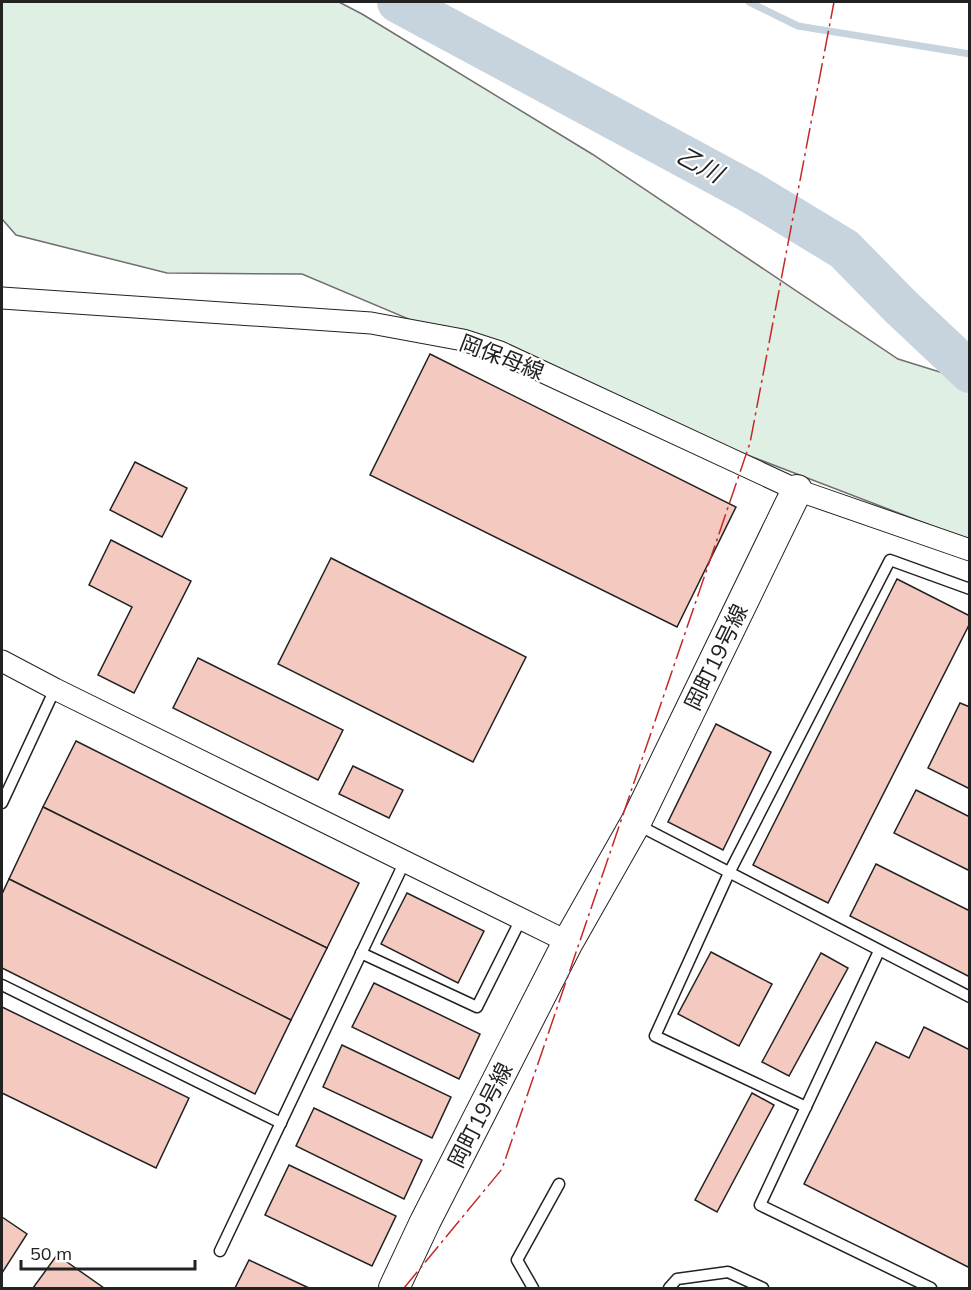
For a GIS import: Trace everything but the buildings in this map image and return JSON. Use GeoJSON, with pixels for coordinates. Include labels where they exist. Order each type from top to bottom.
{"type":"FeatureCollection","features":[{"type":"Feature","properties":{"kind":"street","name":"岡保母線"},"geometry":{"type":"LineString","coordinates":[[4,304],[371,323],[463,340],[500,352],[797,490],[969,550]]}},
{"type":"Feature","properties":{"kind":"street","name":"岡町19号線"},"geometry":{"type":"LineString","coordinates":[[394,1288],[425,1222],[568,942],[635,824],[797,490]]}},
{"type":"Feature","properties":{"kind":"street"},"geometry":{"type":"LineString","coordinates":[[2,661],[568,942]]}},
{"type":"Feature","properties":{"kind":"lane"},"geometry":{"type":"LineString","coordinates":[[806,1107],[655,1036],[729,873],[890,560],[969,589]]}},
{"type":"Feature","properties":{"kind":"lane"},"geometry":{"type":"LineString","coordinates":[[2,803],[55,689]]}},
{"type":"Feature","properties":{"kind":"lane"},"geometry":{"type":"LineString","coordinates":[[635,824],[969,997]]}},
{"type":"Feature","properties":{"kind":"lane"},"geometry":{"type":"LineString","coordinates":[[220,1251],[405,861]]}},
{"type":"Feature","properties":{"kind":"lane"},"geometry":{"type":"LineString","coordinates":[[362,953],[477,1007],[521,919]]}},
{"type":"Feature","properties":{"kind":"lane"},"geometry":{"type":"LineString","coordinates":[[879,951],[760,1205],[930,1288]]}},
{"type":"Feature","properties":{"kind":"lane"},"geometry":{"type":"LineString","coordinates":[[2,985],[281,1123]]}},
{"type":"Feature","properties":{"kind":"lane"},"geometry":{"type":"LineString","coordinates":[[533,1288],[517,1260],[559,1184]]}},
{"type":"Feature","properties":{"kind":"lane"},"geometry":{"type":"LineString","coordinates":[[669,1288],[677,1279],[729,1272],[763,1288]]}},
{"type":"Feature","properties":{"kind":"green space"},"geometry":{"type":"Polygon","coordinates":[[[2,2],[339,2],[362,14],[592,154],[898,359],[969,381],[969,540],[570,387],[302,274],[167,273],[16,235],[2,219],[2,2]]]}},
{"type":"Feature","properties":{"kind":"waterway","name":"乙川"},"geometry":{"type":"LineString","coordinates":[[398,2],[750,192],[844,249],[970,372]]}},
{"type":"Feature","properties":{"kind":"waterway"},"geometry":{"type":"LineString","coordinates":[[749,2],[798,26],[970,54]]}},
{"type":"Feature","properties":{"kind":"power"},"geometry":{"type":"LineString","coordinates":[[404,1288],[502,1169],[750,443],[834,2]]}}]}
